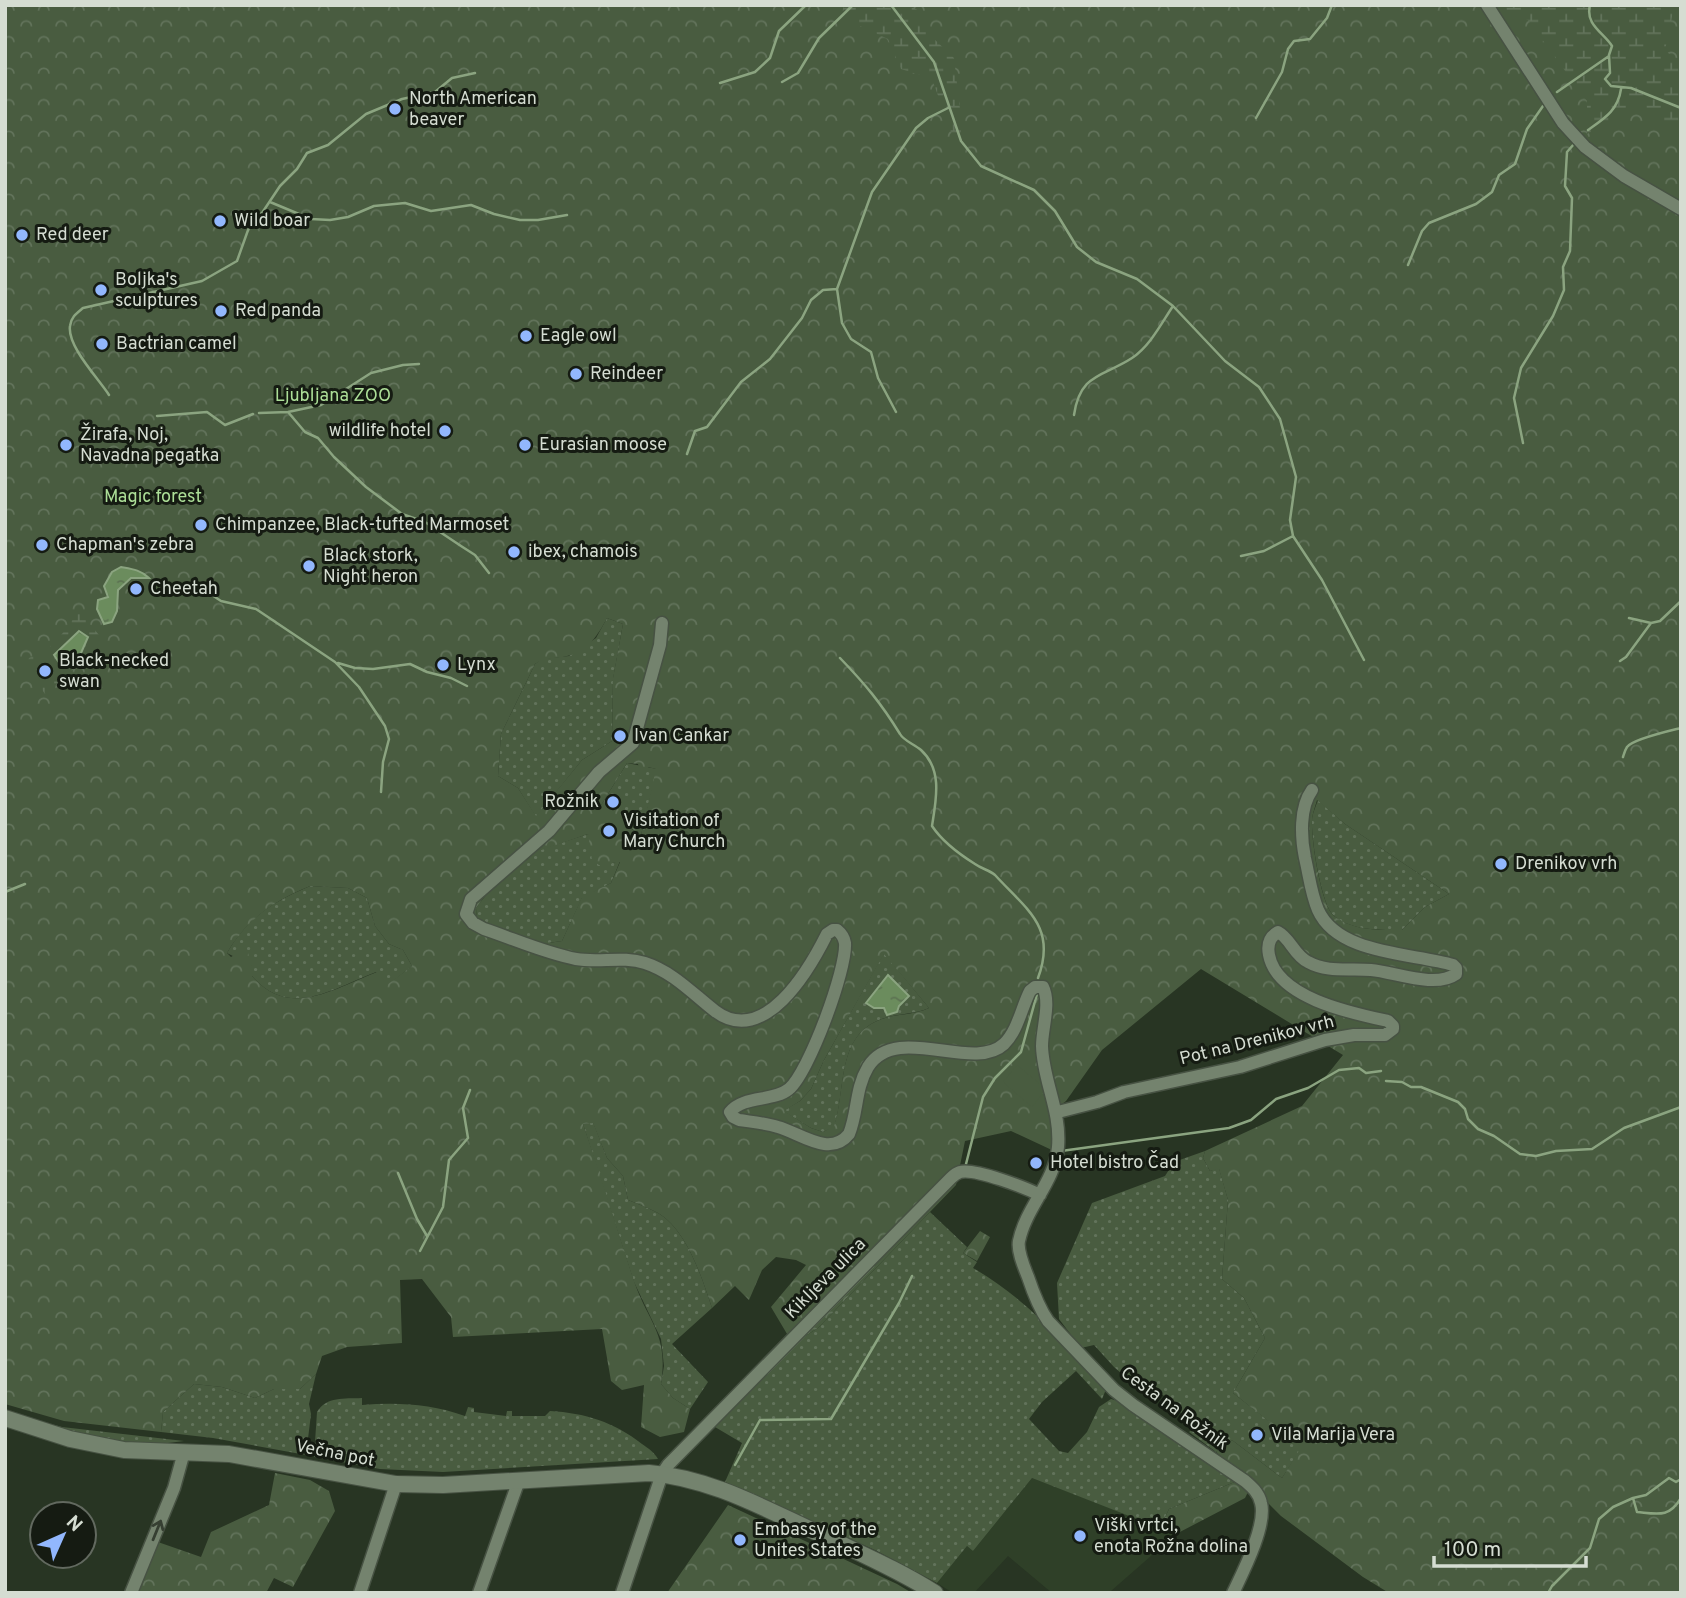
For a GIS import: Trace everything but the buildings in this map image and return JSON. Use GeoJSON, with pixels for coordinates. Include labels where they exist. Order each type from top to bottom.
{"type":"FeatureCollection","features":[{"type":"Feature","properties":{"kind":"main road","name":"Večna pot"},"geometry":{"type":"LineString","coordinates":[[5,1418],[86,1443],[144,1452],[229,1454],[396,1484],[430,1486],[662,1474],[694,1479],[859,1553],[935,1593]]}},
{"type":"Feature","properties":{"kind":"street"},"geometry":{"type":"LineString","coordinates":[[1487,5],[1563,123],[1584,147],[1612,168],[1681,209]]}},
{"type":"Feature","properties":{"kind":"street","name":"Cesta na Rožnik"},"geometry":{"type":"LineString","coordinates":[[662,623],[660,645],[633,743],[600,772],[549,831],[471,899],[466,914],[484,929],[574,958],[631,959],[648,964],[670,975],[716,1012],[743,1021],[756,1019],[790,991],[803,976],[827,934],[837,930],[845,940],[827,1016],[796,1082],[782,1093],[741,1104],[730,1112],[739,1120],[780,1127],[822,1144],[838,1143],[849,1135],[862,1079],[868,1067],[880,1054],[915,1048],[946,1049],[973,1055],[989,1053],[1013,1033],[1030,991],[1039,986],[1043,987],[1046,999],[1042,1048],[1045,1070],[1058,1112],[1058,1147],[1051,1176],[1018,1242],[1029,1282],[1048,1321],[1114,1390],[1245,1481],[1259,1498],[1261,1521],[1233,1593]]}},
{"type":"Feature","properties":{"kind":"street","name":"Pot na Drenikov vrh"},"geometry":{"type":"LineString","coordinates":[[1058,1112],[1124,1091],[1240,1067],[1325,1040],[1354,1035],[1385,1035],[1394,1029],[1388,1021],[1325,1004],[1282,979],[1272,965],[1268,948],[1272,936],[1278,932],[1300,957],[1326,969],[1374,970],[1420,979],[1446,978],[1456,974],[1453,965],[1361,944],[1335,932],[1323,919],[1313,895],[1303,839],[1305,809],[1312,790]]}},
{"type":"Feature","properties":{"kind":"street","name":"Kikljeva ulica"},"geometry":{"type":"LineString","coordinates":[[662,1474],[751,1379],[955,1175],[963,1171],[979,1174],[1006,1181],[1040,1195]]}},
{"type":"Feature","properties":{"kind":"street"},"geometry":{"type":"LineString","coordinates":[[131,1593],[174,1488],[184,1452]]}},
{"type":"Feature","properties":{"kind":"street"},"geometry":{"type":"LineString","coordinates":[[622,1593],[662,1474]]}},
{"type":"Feature","properties":{"kind":"street"},"geometry":{"type":"LineString","coordinates":[[479,1593],[519,1480]]}},
{"type":"Feature","properties":{"kind":"street"},"geometry":{"type":"LineString","coordinates":[[360,1593],[396,1484]]}},
{"type":"Feature","properties":{"kind":"shaded area","name":"Viški vrtci, enota Rožna dolina"},"geometry":{"type":"Polygon","coordinates":[[[1032,1478],[1176,1534],[1111,1591],[1052,1593],[1008,1556],[974,1593],[953,1593],[937,1583],[967,1546],[973,1551],[1032,1478]]]}},
{"type":"Feature","properties":{"kind":"green space"},"geometry":{"type":"Polygon","coordinates":[[[5,5],[1681,5],[1681,1593],[1389,1593],[1281,1516],[1258,1488],[1216,1452],[1232,1440],[1282,1478],[1301,1447],[1233,1393],[1265,1338],[1244,1298],[1222,1279],[1228,1200],[1219,1169],[1210,1171],[1203,1158],[1205,1151],[1302,1106],[1343,1055],[1201,969],[1102,1050],[1066,1101],[1053,1111],[1054,1151],[1011,1131],[965,1141],[956,1185],[818,1328],[793,1344],[771,1307],[806,1265],[796,1260],[776,1257],[762,1270],[749,1300],[735,1286],[712,1308],[692,1256],[677,1231],[658,1213],[628,1200],[623,1176],[607,1158],[593,1123],[583,1124],[633,1278],[659,1339],[663,1366],[661,1384],[673,1398],[690,1409],[684,1432],[660,1437],[641,1427],[644,1385],[622,1390],[611,1381],[602,1329],[453,1337],[451,1317],[422,1279],[400,1280],[402,1343],[347,1347],[322,1356],[316,1374],[300,1389],[274,1389],[255,1398],[222,1387],[194,1384],[163,1412],[161,1432],[64,1421],[5,1404],[5,5]],[[607,618],[596,636],[574,654],[535,664],[501,734],[498,776],[518,788],[536,816],[582,760],[612,741],[613,678],[623,624],[607,618]],[[627,763],[600,807],[617,806],[625,825],[641,835],[656,769],[648,767],[646,773],[640,772],[638,764],[627,763]],[[1317,800],[1313,814],[1313,842],[1321,886],[1329,910],[1342,921],[1376,930],[1402,930],[1425,907],[1449,894],[1345,824],[1317,800]],[[588,834],[527,855],[493,886],[476,908],[477,919],[541,944],[562,941],[582,897],[611,883],[620,862],[608,866],[599,865],[592,860],[588,834]],[[310,886],[262,912],[243,930],[227,953],[231,957],[242,950],[248,953],[252,976],[266,989],[281,996],[313,996],[377,972],[388,984],[412,966],[403,950],[389,944],[375,926],[367,898],[348,888],[310,886]],[[884,954],[824,1060],[811,1089],[800,1101],[784,1111],[811,1128],[823,1132],[834,1126],[849,1053],[864,1029],[883,1018],[929,1008],[884,954]]]}},
{"type":"Feature","properties":{"kind":"green space"},"geometry":{"type":"Polygon","coordinates":[[[844,5],[909,5],[924,14],[933,38],[954,58],[963,135],[953,137],[932,79],[901,69],[888,39],[843,18],[844,5]]]}},
{"type":"Feature","properties":{"kind":"green space"},"geometry":{"type":"Polygon","coordinates":[[[1498,5],[1670,5],[1673,12],[1665,50],[1681,65],[1681,131],[1639,106],[1587,134],[1587,101],[1528,20],[1498,5]]]}},
{"type":"Feature","properties":{"kind":"green space"},"geometry":{"type":"Polygon","coordinates":[[[77,614],[81,614],[105,642],[45,694],[26,666],[29,658],[39,653],[48,655],[52,642],[62,634],[77,614]]]}},
{"type":"Feature","properties":{"kind":"green space"},"geometry":{"type":"Polygon","coordinates":[[[607,618],[623,624],[613,679],[612,741],[582,760],[536,817],[518,788],[498,776],[501,734],[535,664],[542,659],[569,656],[596,638],[607,618]]]}},
{"type":"Feature","properties":{"kind":"green space"},"geometry":{"type":"Polygon","coordinates":[[[627,763],[657,769],[641,835],[600,807],[627,763]]]}},
{"type":"Feature","properties":{"kind":"green space"},"geometry":{"type":"Polygon","coordinates":[[[1318,800],[1345,824],[1449,894],[1425,907],[1402,930],[1358,927],[1334,916],[1329,910],[1321,886],[1313,841],[1312,821],[1318,800]]]}},
{"type":"Feature","properties":{"kind":"green space"},"geometry":{"type":"Polygon","coordinates":[[[588,834],[612,863],[620,861],[611,883],[582,898],[562,941],[541,944],[477,920],[476,908],[493,886],[527,854],[588,834]]]}},
{"type":"Feature","properties":{"kind":"green space"},"geometry":{"type":"Polygon","coordinates":[[[310,886],[348,888],[367,898],[375,926],[389,944],[403,950],[412,966],[388,985],[376,972],[312,996],[281,996],[266,989],[252,976],[252,966],[227,953],[235,940],[262,912],[310,886]]]}},
{"type":"Feature","properties":{"kind":"green space"},"geometry":{"type":"Polygon","coordinates":[[[884,953],[929,1008],[883,1018],[864,1029],[849,1053],[834,1127],[823,1132],[811,1128],[783,1111],[800,1101],[811,1089],[824,1060],[884,953]]]}},
{"type":"Feature","properties":{"kind":"green space"},"geometry":{"type":"Polygon","coordinates":[[[1017,1065],[1046,1089],[1032,1107],[1003,1082],[1017,1065]]]}},
{"type":"Feature","properties":{"kind":"green space"},"geometry":{"type":"Polygon","coordinates":[[[593,1122],[607,1158],[623,1176],[628,1200],[658,1213],[677,1231],[692,1256],[708,1296],[712,1308],[672,1344],[708,1382],[690,1409],[673,1398],[661,1384],[664,1366],[661,1339],[634,1282],[583,1124],[593,1122]]]}},
{"type":"Feature","properties":{"kind":"green space"},"geometry":{"type":"Polygon","coordinates":[[[1205,1151],[1203,1158],[1210,1171],[1219,1168],[1228,1200],[1222,1279],[1244,1298],[1265,1338],[1233,1393],[1302,1447],[1282,1478],[1232,1440],[1216,1452],[1189,1432],[1195,1427],[1163,1395],[1136,1386],[1094,1345],[1081,1348],[1059,1319],[1057,1283],[1092,1203],[1165,1176],[1174,1162],[1205,1151]]]}},
{"type":"Feature","properties":{"kind":"green space"},"geometry":{"type":"Polygon","coordinates":[[[930,1212],[967,1247],[963,1253],[977,1262],[973,1268],[1028,1307],[1107,1387],[1102,1399],[1076,1371],[1042,1402],[1029,1419],[1059,1451],[1068,1453],[1087,1432],[1099,1407],[1111,1399],[1124,1403],[1237,1481],[1169,1509],[1160,1528],[1032,1478],[973,1551],[967,1546],[937,1583],[877,1551],[725,1482],[742,1443],[715,1427],[793,1344],[818,1328],[930,1212]]]}},
{"type":"Feature","properties":{"kind":"green space"},"geometry":{"type":"Polygon","coordinates":[[[980,1231],[990,1237],[977,1261],[963,1253],[980,1231]]]}},
{"type":"Feature","properties":{"kind":"green space"},"geometry":{"type":"Polygon","coordinates":[[[316,1374],[309,1404],[311,1414],[306,1455],[213,1438],[161,1432],[163,1412],[194,1384],[222,1387],[255,1398],[274,1389],[300,1389],[316,1374]]]}},
{"type":"Feature","properties":{"kind":"green space"},"geometry":{"type":"Polygon","coordinates":[[[362,1398],[362,1405],[414,1405],[465,1416],[468,1407],[474,1408],[474,1412],[506,1416],[507,1411],[512,1411],[512,1416],[545,1416],[550,1411],[575,1414],[599,1420],[621,1430],[649,1449],[658,1459],[443,1472],[380,1469],[314,1457],[317,1412],[321,1407],[337,1399],[362,1398]]]}},
{"type":"Feature","properties":{"kind":"green space"},"geometry":{"type":"Polygon","coordinates":[[[42,1422],[62,1427],[184,1441],[168,1443],[166,1448],[86,1438],[42,1422]]]}},
{"type":"Feature","properties":{"kind":"green space"},"geometry":{"type":"Polygon","coordinates":[[[275,1473],[310,1480],[329,1491],[335,1511],[293,1587],[274,1578],[266,1593],[134,1593],[155,1541],[201,1557],[211,1532],[269,1505],[275,1473]]]}},
{"type":"Feature","properties":{"kind":"green space"},"geometry":{"type":"Polygon","coordinates":[[[1237,1481],[1249,1490],[1245,1498],[1176,1534],[1160,1528],[1169,1509],[1237,1481]]]}},
{"type":"Feature","properties":{"kind":"green space"},"geometry":{"type":"Polygon","coordinates":[[[728,1505],[897,1584],[912,1593],[667,1593],[728,1505]]]}},
{"type":"Feature","properties":{"kind":"water"},"geometry":{"type":"Polygon","coordinates":[[[121,567],[133,569],[149,578],[131,578],[118,590],[117,611],[112,622],[104,624],[97,609],[98,600],[108,597],[104,586],[112,572],[121,567]]]}},
{"type":"Feature","properties":{"kind":"water"},"geometry":{"type":"Polygon","coordinates":[[[79,631],[88,637],[81,653],[62,667],[54,655],[79,631]]]}},
{"type":"Feature","properties":{"kind":"water"},"geometry":{"type":"Polygon","coordinates":[[[888,975],[909,996],[897,1012],[887,1015],[884,1008],[874,1008],[866,1003],[888,975]]]}},
{"type":"Feature","properties":{"kind":"waterway"},"geometry":{"type":"LineString","coordinates":[[720,83],[755,72],[770,58],[779,31],[806,5]]}},
{"type":"Feature","properties":{"kind":"waterway"},"geometry":{"type":"LineString","coordinates":[[782,82],[798,73],[819,38],[853,5]]}},
{"type":"Feature","properties":{"kind":"waterway"},"geometry":{"type":"LineString","coordinates":[[891,5],[934,62],[961,141],[981,166],[1034,190],[1055,211],[1077,247],[1096,262],[1137,279],[1173,306],[1225,361],[1259,387],[1280,419],[1296,477],[1290,520],[1293,536],[1322,580],[1364,660]]}},
{"type":"Feature","properties":{"kind":"waterway"},"geometry":{"type":"LineString","coordinates":[[1256,118],[1282,72],[1288,49],[1294,41],[1310,39],[1327,18],[1332,5]]}},
{"type":"Feature","properties":{"kind":"waterway"},"geometry":{"type":"LineString","coordinates":[[1590,5],[1592,23],[1612,46],[1609,55],[1610,73],[1605,79],[1611,86],[1631,88],[1681,108]]}},
{"type":"Feature","properties":{"kind":"waterway"},"geometry":{"type":"LineString","coordinates":[[1557,92],[1609,56]]}},
{"type":"Feature","properties":{"kind":"waterway"},"geometry":{"type":"LineString","coordinates":[[109,395],[84,362],[70,334],[73,318],[83,308],[202,281],[237,261],[252,219],[262,213],[307,153],[328,145],[366,114],[402,99],[435,92],[452,78],[475,73]]}},
{"type":"Feature","properties":{"kind":"waterway"},"geometry":{"type":"LineString","coordinates":[[1588,130],[1614,108],[1621,89]]}},
{"type":"Feature","properties":{"kind":"waterway"},"geometry":{"type":"LineString","coordinates":[[1408,265],[1422,231],[1429,223],[1476,204],[1492,192],[1499,175],[1515,164],[1527,129],[1543,106]]}},
{"type":"Feature","properties":{"kind":"waterway"},"geometry":{"type":"LineString","coordinates":[[687,454],[695,431],[707,427],[741,382],[770,359],[802,318],[811,300],[823,290],[837,289],[872,192],[916,128],[928,118],[948,108]]}},
{"type":"Feature","properties":{"kind":"waterway"},"geometry":{"type":"LineString","coordinates":[[1523,443],[1514,398],[1521,368],[1553,316],[1564,290],[1563,267],[1570,251],[1572,198],[1565,186],[1567,152],[1574,144]]}},
{"type":"Feature","properties":{"kind":"waterway"},"geometry":{"type":"LineString","coordinates":[[270,202],[311,219],[330,220],[348,217],[374,206],[405,203],[431,211],[471,205],[520,220],[567,215]]}},
{"type":"Feature","properties":{"kind":"waterway"},"geometry":{"type":"LineString","coordinates":[[837,289],[842,323],[851,339],[871,352],[878,378],[896,412]]}},
{"type":"Feature","properties":{"kind":"waterway"},"geometry":{"type":"LineString","coordinates":[[1074,415],[1077,401],[1087,384],[1138,353],[1155,334],[1173,306]]}},
{"type":"Feature","properties":{"kind":"waterway"},"geometry":{"type":"LineString","coordinates":[[259,413],[288,412],[321,405],[371,373],[419,364]]}},
{"type":"Feature","properties":{"kind":"waterway"},"geometry":{"type":"LineString","coordinates":[[157,416],[207,412],[225,425],[253,414]]}},
{"type":"Feature","properties":{"kind":"waterway"},"geometry":{"type":"LineString","coordinates":[[288,412],[305,432],[318,438],[366,487],[402,514],[425,522],[475,555],[489,573]]}},
{"type":"Feature","properties":{"kind":"waterway"},"geometry":{"type":"LineString","coordinates":[[1241,556],[1264,551],[1293,536]]}},
{"type":"Feature","properties":{"kind":"waterway"},"geometry":{"type":"LineString","coordinates":[[206,591],[221,601],[256,609],[335,662],[359,687],[385,726],[389,739],[383,762],[381,792]]}},
{"type":"Feature","properties":{"kind":"waterway"},"geometry":{"type":"LineString","coordinates":[[1629,618],[1651,623],[1660,621],[1681,601]]}},
{"type":"Feature","properties":{"kind":"waterway"},"geometry":{"type":"LineString","coordinates":[[1620,661],[1626,657],[1651,623]]}},
{"type":"Feature","properties":{"kind":"waterway"},"geometry":{"type":"LineString","coordinates":[[840,658],[872,694],[902,736],[921,750],[933,767],[936,796],[932,826],[936,832],[963,856],[995,875],[1036,920],[1044,945],[1038,978]]}},
{"type":"Feature","properties":{"kind":"waterway"},"geometry":{"type":"LineString","coordinates":[[338,663],[373,669],[410,664],[467,686]]}},
{"type":"Feature","properties":{"kind":"waterway"},"geometry":{"type":"LineString","coordinates":[[1623,757],[1627,747],[1636,741],[1681,728]]}},
{"type":"Feature","properties":{"kind":"waterway"},"geometry":{"type":"LineString","coordinates":[[5,892],[25,884]]}},
{"type":"Feature","properties":{"kind":"waterway"},"geometry":{"type":"LineString","coordinates":[[965,1168],[983,1097],[995,1078],[1021,1052],[1037,994]]}},
{"type":"Feature","properties":{"kind":"waterway"},"geometry":{"type":"LineString","coordinates":[[1061,1151],[1229,1128],[1251,1120],[1276,1099],[1308,1088],[1339,1070],[1359,1068],[1366,1073],[1381,1071]]}},
{"type":"Feature","properties":{"kind":"waterway"},"geometry":{"type":"LineString","coordinates":[[1386,1081],[1421,1087],[1458,1102],[1478,1129],[1494,1136],[1520,1154],[1536,1156],[1556,1151],[1592,1149],[1624,1128],[1681,1107]]}},
{"type":"Feature","properties":{"kind":"waterway"},"geometry":{"type":"LineString","coordinates":[[420,1251],[443,1207],[449,1160],[468,1138],[463,1108],[470,1090]]}},
{"type":"Feature","properties":{"kind":"waterway"},"geometry":{"type":"LineString","coordinates":[[398,1173],[427,1236]]}},
{"type":"Feature","properties":{"kind":"waterway"},"geometry":{"type":"LineString","coordinates":[[767,1373],[873,1266]]}},
{"type":"Feature","properties":{"kind":"waterway"},"geometry":{"type":"LineString","coordinates":[[735,1465],[760,1420],[831,1419],[912,1276]]}},
{"type":"Feature","properties":{"kind":"waterway"},"geometry":{"type":"LineString","coordinates":[[1633,1498],[1646,1495],[1669,1478],[1676,1482],[1681,1479]]}},
{"type":"Feature","properties":{"kind":"waterway"},"geometry":{"type":"LineString","coordinates":[[1548,1593],[1590,1548],[1599,1519],[1613,1507],[1633,1498],[1637,1512],[1662,1513],[1672,1509],[1681,1498]]}},
{"type":"Feature","properties":{"kind":"place","name":"North American beaver"},"geometry":{"type":"Point","coordinates":[395,109]}},
{"type":"Feature","properties":{"kind":"place","name":"Wild boar"},"geometry":{"type":"Point","coordinates":[220,221]}},
{"type":"Feature","properties":{"kind":"place","name":"Red deer"},"geometry":{"type":"Point","coordinates":[22,235]}},
{"type":"Feature","properties":{"kind":"place","name":"Boljka's sculptures"},"geometry":{"type":"Point","coordinates":[101,290]}},
{"type":"Feature","properties":{"kind":"place","name":"Red panda"},"geometry":{"type":"Point","coordinates":[221,311]}},
{"type":"Feature","properties":{"kind":"place","name":"Eagle owl"},"geometry":{"type":"Point","coordinates":[526,336]}},
{"type":"Feature","properties":{"kind":"place","name":"Bactrian camel"},"geometry":{"type":"Point","coordinates":[102,344]}},
{"type":"Feature","properties":{"kind":"place","name":"Reindeer"},"geometry":{"type":"Point","coordinates":[576,374]}},
{"type":"Feature","properties":{"kind":"place","name":"wildlife hotel"},"geometry":{"type":"Point","coordinates":[445,431]}},
{"type":"Feature","properties":{"kind":"place","name":"Žirafa, Noj, Navadna pegatka"},"geometry":{"type":"Point","coordinates":[66,445]}},
{"type":"Feature","properties":{"kind":"place","name":"Eurasian moose"},"geometry":{"type":"Point","coordinates":[525,445]}},
{"type":"Feature","properties":{"kind":"place","name":"Chimpanzee, Black-tufted Marmoset"},"geometry":{"type":"Point","coordinates":[201,525]}},
{"type":"Feature","properties":{"kind":"place","name":"Chapman's zebra"},"geometry":{"type":"Point","coordinates":[42,545]}},
{"type":"Feature","properties":{"kind":"place","name":"ibex, chamois"},"geometry":{"type":"Point","coordinates":[514,552]}},
{"type":"Feature","properties":{"kind":"place","name":"Black stork, Night heron"},"geometry":{"type":"Point","coordinates":[309,566]}},
{"type":"Feature","properties":{"kind":"place","name":"Cheetah"},"geometry":{"type":"Point","coordinates":[136,589]}},
{"type":"Feature","properties":{"kind":"place","name":"Lynx"},"geometry":{"type":"Point","coordinates":[443,665]}},
{"type":"Feature","properties":{"kind":"place","name":"Black-necked swan"},"geometry":{"type":"Point","coordinates":[45,671]}},
{"type":"Feature","properties":{"kind":"place","name":"Ivan Cankar"},"geometry":{"type":"Point","coordinates":[620,736]}},
{"type":"Feature","properties":{"kind":"place","name":"Rožnik"},"geometry":{"type":"Point","coordinates":[613,802]}},
{"type":"Feature","properties":{"kind":"place","name":"Visitation of Mary Church"},"geometry":{"type":"Point","coordinates":[609,831]}},
{"type":"Feature","properties":{"kind":"place","name":"Drenikov vrh"},"geometry":{"type":"Point","coordinates":[1501,864]}},
{"type":"Feature","properties":{"kind":"place","name":"Hotel bistro Čad"},"geometry":{"type":"Point","coordinates":[1036,1163]}},
{"type":"Feature","properties":{"kind":"place","name":"Vila Marija Vera"},"geometry":{"type":"Point","coordinates":[1257,1435]}},
{"type":"Feature","properties":{"kind":"place","name":"Viški vrtci, enota Rožna dolina"},"geometry":{"type":"Point","coordinates":[1080,1536]}},
{"type":"Feature","properties":{"kind":"place","name":"Embassy of the Unites States"},"geometry":{"type":"Point","coordinates":[740,1540]}},
{"type":"Feature","properties":{"kind":"park label","name":"Ljubljana ZOO"},"geometry":{"type":"Point","coordinates":[333,396]}},
{"type":"Feature","properties":{"kind":"park label","name":"Magic forest"},"geometry":{"type":"Point","coordinates":[153,497]}}]}
